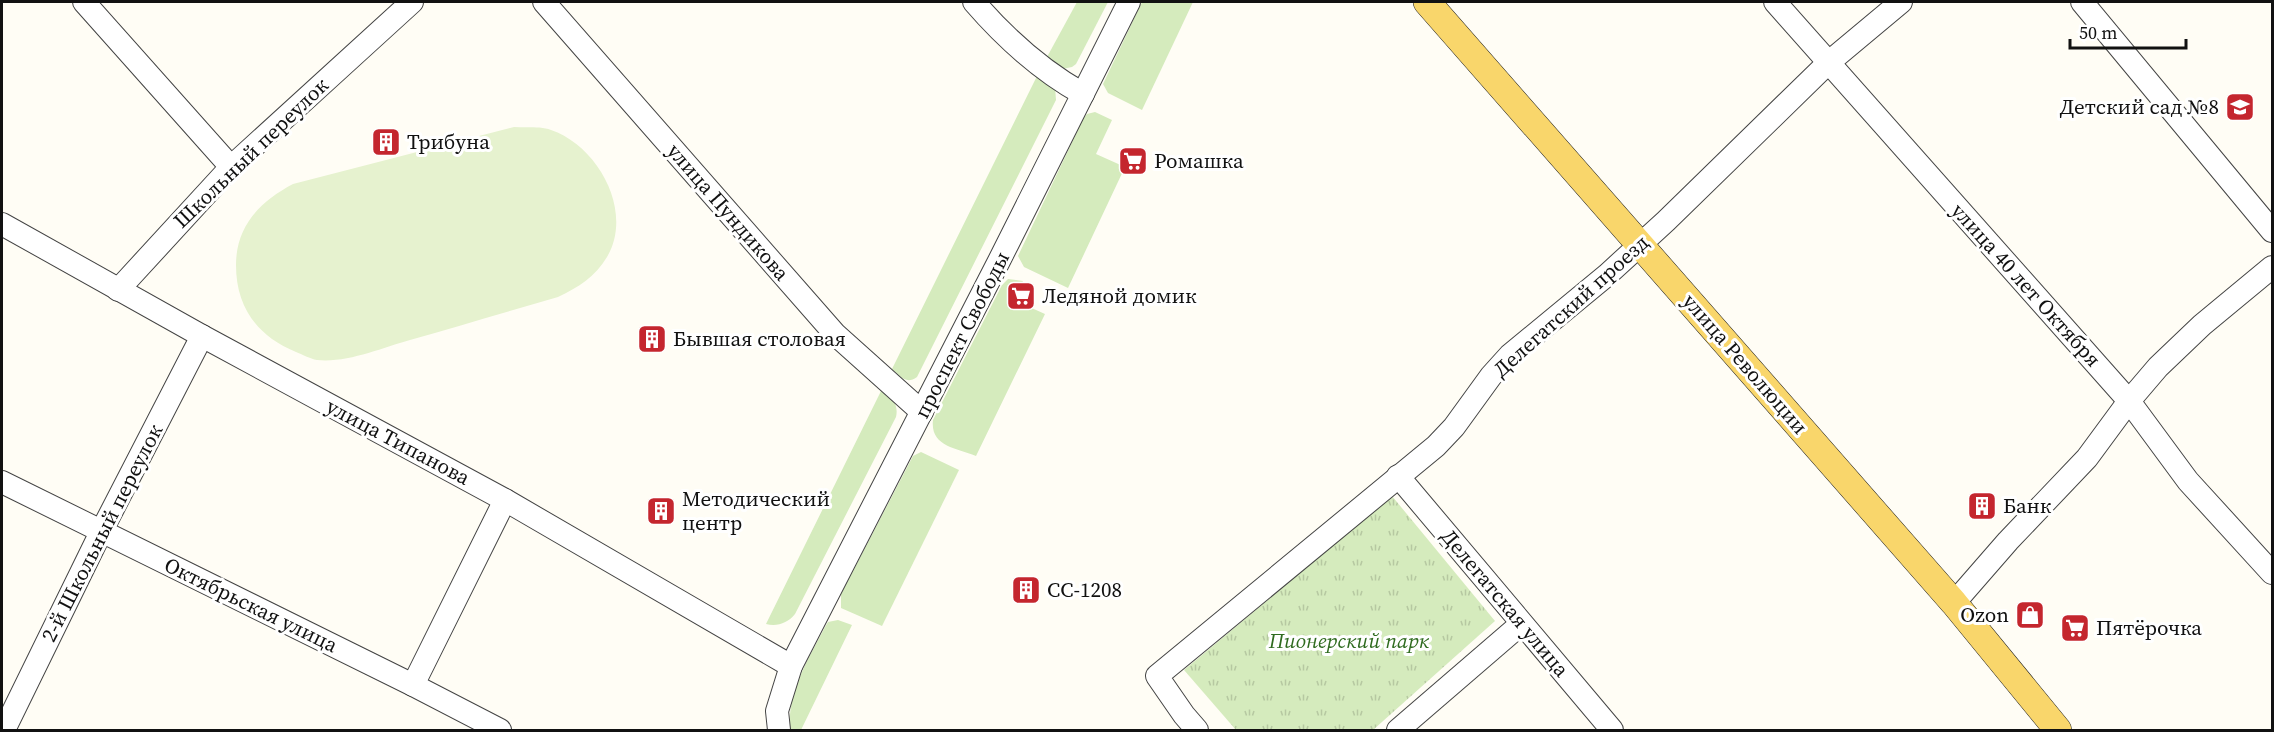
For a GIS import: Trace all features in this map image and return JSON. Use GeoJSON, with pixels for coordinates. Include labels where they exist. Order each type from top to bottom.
{"type":"FeatureCollection","features":[{"type":"Feature","properties":{"kind":"main road","name":"улица Революции"},"geometry":{"type":"LineString","coordinates":[[1427,2],[1954,603],[2058,730]]}},
{"type":"Feature","properties":{"kind":"street"},"geometry":{"type":"LineString","coordinates":[[84,2],[231,167]]}},
{"type":"Feature","properties":{"kind":"street","name":"Школьный переулок"},"geometry":{"type":"LineString","coordinates":[[118,290],[231,167],[412,2]]}},
{"type":"Feature","properties":{"kind":"street","name":"улица Пундикова"},"geometry":{"type":"LineString","coordinates":[[544,2],[835,334],[922,412]]}},
{"type":"Feature","properties":{"kind":"street"},"geometry":{"type":"LineString","coordinates":[[974,2],[1013,44],[1059,80],[1083,94]]}},
{"type":"Feature","properties":{"kind":"street","name":"проспект Свободы"},"geometry":{"type":"LineString","coordinates":[[779,730],[777,711],[791,666],[1129,2]]}},
{"type":"Feature","properties":{"kind":"street","name":"улица 40 лет Октября"},"geometry":{"type":"LineString","coordinates":[[1775,2],[2129,401],[2188,481],[2272,573]]}},
{"type":"Feature","properties":{"kind":"street","name":"Делегатский проезд"},"geometry":{"type":"LineString","coordinates":[[1197,730],[1157,676],[1436,446],[1454,427],[1491,376],[1510,356],[1640,244],[1828,63],[1901,2]]}},
{"type":"Feature","properties":{"kind":"street"},"geometry":{"type":"LineString","coordinates":[[2082,2],[2272,231]]}},
{"type":"Feature","properties":{"kind":"street","name":"улица Типанова"},"geometry":{"type":"LineString","coordinates":[[2,224],[118,290],[505,500],[791,666]]}},
{"type":"Feature","properties":{"kind":"street"},"geometry":{"type":"LineString","coordinates":[[1954,603],[2008,541],[2087,458],[2129,401],[2178,346],[2272,267]]}},
{"type":"Feature","properties":{"kind":"street","name":"2-й Школьный переулок"},"geometry":{"type":"LineString","coordinates":[[4,730],[101,532],[202,336]]}},
{"type":"Feature","properties":{"kind":"street","name":"Делегатская улица"},"geometry":{"type":"LineString","coordinates":[[1398,476],[1612,730]]}},
{"type":"Feature","properties":{"kind":"street","name":"Октябрьская улица"},"geometry":{"type":"LineString","coordinates":[[2,482],[500,730]]}},
{"type":"Feature","properties":{"kind":"street"},"geometry":{"type":"LineString","coordinates":[[413,685],[505,500]]}},
{"type":"Feature","properties":{"kind":"street"},"geometry":{"type":"LineString","coordinates":[[1398,730],[1521,624]]}},
{"type":"Feature","properties":{"kind":"green space"},"geometry":{"type":"Polygon","coordinates":[[[1077,2],[1108,2],[1076,64],[1062,69],[1047,57],[1077,2]]]}},
{"type":"Feature","properties":{"kind":"green space"},"geometry":{"type":"Polygon","coordinates":[[[1142,2],[1193,2],[1142,110],[1108,93],[1103,84],[1142,2]]]}},
{"type":"Feature","properties":{"kind":"green space"},"geometry":{"type":"Polygon","coordinates":[[[1039,72],[1055,87],[1056,100],[917,377],[910,380],[903,379],[892,369],[1039,72]]]}},
{"type":"Feature","properties":{"kind":"green space"},"geometry":{"type":"Polygon","coordinates":[[[1095,112],[1112,120],[1096,154],[1125,167],[1068,288],[1024,267],[1018,256],[1084,117],[1095,112]]]}},
{"type":"Feature","properties":{"kind":"green space"},"geometry":{"type":"Polygon","coordinates":[[[514,127],[547,129],[568,138],[583,150],[607,182],[614,201],[616,220],[614,239],[607,257],[586,281],[558,297],[341,359],[317,360],[296,352],[270,338],[251,318],[240,294],[237,280],[237,251],[240,238],[252,216],[271,198],[293,184],[514,127]]]}},
{"type":"Feature","properties":{"kind":"green space"},"geometry":{"type":"Polygon","coordinates":[[[1008,279],[1023,281],[1014,300],[1045,314],[976,456],[952,448],[940,441],[933,429],[933,420],[1002,285],[1008,279]]]}},
{"type":"Feature","properties":{"kind":"green space"},"geometry":{"type":"Polygon","coordinates":[[[882,389],[895,404],[896,417],[795,614],[782,624],[766,624],[882,389]]]}},
{"type":"Feature","properties":{"kind":"green space"},"geometry":{"type":"Polygon","coordinates":[[[921,452],[959,470],[882,626],[841,608],[841,594],[913,456],[921,452]]]}},
{"type":"Feature","properties":{"kind":"green space","name":"Пионерский парк"},"geometry":{"type":"Polygon","coordinates":[[[1392,496],[1495,621],[1373,730],[1236,730],[1184,670],[1392,496]]]}},
{"type":"Feature","properties":{"kind":"green space"},"geometry":{"type":"Polygon","coordinates":[[[838,620],[852,625],[801,730],[790,730],[792,703],[800,677],[828,622],[838,620]]]}},
{"type":"Feature","properties":{"kind":"place","name":"Детский сад №8"},"geometry":{"type":"Point","coordinates":[2240,107]}},
{"type":"Feature","properties":{"kind":"place","name":"Трибуна"},"geometry":{"type":"Point","coordinates":[386,142]}},
{"type":"Feature","properties":{"kind":"place","name":"Ромашка"},"geometry":{"type":"Point","coordinates":[1133,161]}},
{"type":"Feature","properties":{"kind":"place","name":"Ледяной домик"},"geometry":{"type":"Point","coordinates":[1021,296]}},
{"type":"Feature","properties":{"kind":"place","name":"Бывшая столовая"},"geometry":{"type":"Point","coordinates":[652,339]}},
{"type":"Feature","properties":{"kind":"place","name":"Банк"},"geometry":{"type":"Point","coordinates":[1982,506]}},
{"type":"Feature","properties":{"kind":"place","name":"Методический центр"},"geometry":{"type":"Point","coordinates":[661,511]}},
{"type":"Feature","properties":{"kind":"place","name":"СС-1208"},"geometry":{"type":"Point","coordinates":[1026,590]}},
{"type":"Feature","properties":{"kind":"place","name":"Ozon"},"geometry":{"type":"Point","coordinates":[2030,615]}},
{"type":"Feature","properties":{"kind":"place","name":"Пятёрочка"},"geometry":{"type":"Point","coordinates":[2075,628]}}]}
